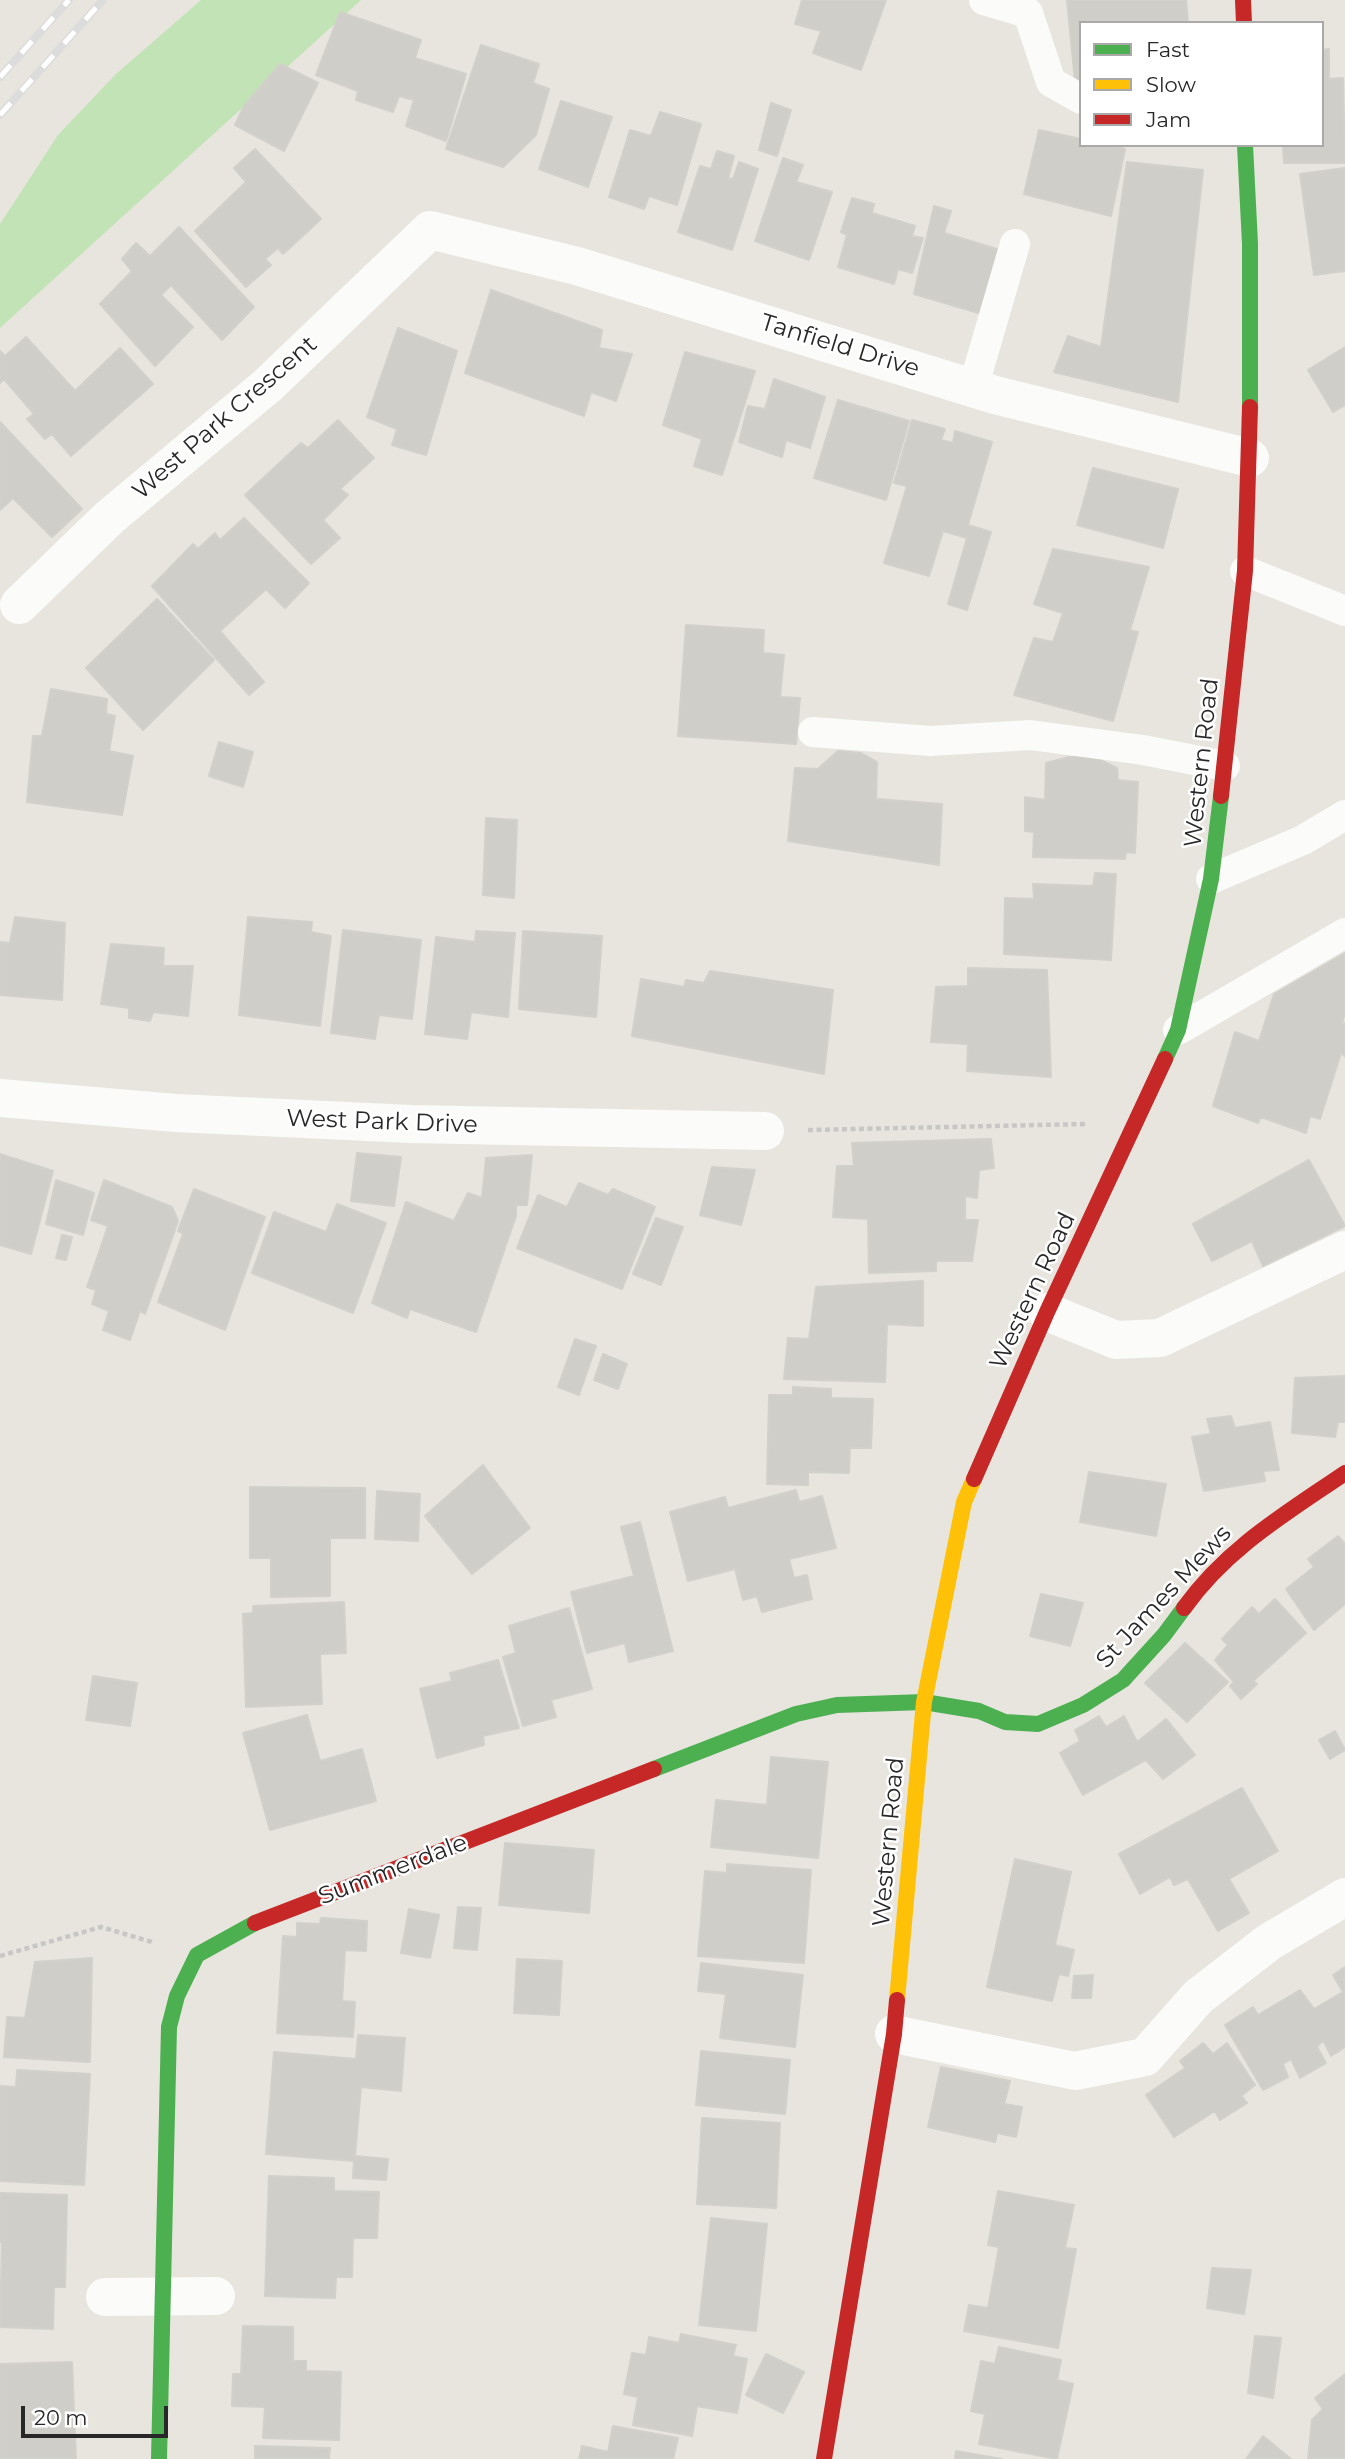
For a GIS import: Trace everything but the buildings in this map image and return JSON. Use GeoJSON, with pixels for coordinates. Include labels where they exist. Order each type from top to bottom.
{"type":"FeatureCollection","features":[{"type":"Feature","properties":{"kind":"street"},"geometry":{"type":"LineString","coordinates":[[1244,0],[1244,21]]}},
{"type":"Feature","properties":{"kind":"street","name":"Western Road"},"geometry":{"type":"LineString","coordinates":[[824,2459],[894,2034],[925,1702],[964,1502],[1047,1312],[1178,1030],[1211,879],[1226,766],[1245,571],[1251,458],[1250,244],[1245,147]]}},
{"type":"Feature","properties":{"kind":"street","name":"Tanfield Drive"},"geometry":{"type":"LineString","coordinates":[[430,230],[578,266],[973,388],[1251,458]]}},
{"type":"Feature","properties":{"kind":"street","name":"West Park Crescent"},"geometry":{"type":"LineString","coordinates":[[19,605],[110,517],[268,385],[430,230]]}},
{"type":"Feature","properties":{"kind":"street","name":"West Park Drive"},"geometry":{"type":"LineString","coordinates":[[0,1098],[177,1113],[411,1124],[765,1131]]}},
{"type":"Feature","properties":{"kind":"street"},"geometry":{"type":"LineString","coordinates":[[1047,1312],[1116,1340],[1160,1338],[1345,1250]]}},
{"type":"Feature","properties":{"kind":"street","name":"St James Mews"},"geometry":{"type":"LineString","coordinates":[[925,1702],[979,1711],[1005,1723],[1038,1724],[1083,1704],[1123,1680],[1164,1635],[1197,1590],[1252,1536],[1345,1473]]}},
{"type":"Feature","properties":{"kind":"street","name":"Summerdale"},"geometry":{"type":"LineString","coordinates":[[197,1955],[250,1925],[796,1714],[837,1705],[925,1702]]}},
{"type":"Feature","properties":{"kind":"street"},"geometry":{"type":"LineString","coordinates":[[894,2034],[1075,2071],[1145,2057],[1198,1997],[1269,1942],[1345,1897]]}},
{"type":"Feature","properties":{"kind":"street"},"geometry":{"type":"LineString","coordinates":[[159,2459],[169,2027],[177,1996],[197,1955]]}},
{"type":"Feature","properties":{"kind":"street"},"geometry":{"type":"LineString","coordinates":[[105,2297],[216,2296]]}},
{"type":"Feature","properties":{"kind":"lane"},"geometry":{"type":"LineString","coordinates":[[984,0],[1028,13],[1051,82],[1079,98]]}},
{"type":"Feature","properties":{"kind":"lane"},"geometry":{"type":"LineString","coordinates":[[973,388],[1016,244]]}},
{"type":"Feature","properties":{"kind":"lane"},"geometry":{"type":"LineString","coordinates":[[1245,571],[1345,611]]}},
{"type":"Feature","properties":{"kind":"lane"},"geometry":{"type":"LineString","coordinates":[[813,732],[931,741],[1030,735],[1143,750],[1226,766]]}},
{"type":"Feature","properties":{"kind":"lane"},"geometry":{"type":"LineString","coordinates":[[1211,879],[1303,840],[1345,815]]}},
{"type":"Feature","properties":{"kind":"lane"},"geometry":{"type":"LineString","coordinates":[[1178,1030],[1345,933]]}},
{"type":"Feature","properties":{"kind":"path"},"geometry":{"type":"LineString","coordinates":[[765,1131],[1136,1123]]}},
{"type":"Feature","properties":{"kind":"path"},"geometry":{"type":"LineString","coordinates":[[0,1956],[101,1927],[197,1955]]}},
{"type":"Feature","properties":{"kind":"green space"},"geometry":{"type":"Polygon","coordinates":[[[201,0],[361,0],[0,328],[0,224],[58,135],[116,74],[201,0]]]}},
{"type":"Feature","properties":{"kind":"railway"},"geometry":{"type":"LineString","coordinates":[[0,77],[69,0]]}},
{"type":"Feature","properties":{"kind":"railway"},"geometry":{"type":"LineString","coordinates":[[0,115],[103,0]]}},
{"type":"Feature","properties":{"kind":"traffic: fast"},"geometry":{"type":"LineString","coordinates":[[1245,147],[1250,244],[1250,407]]}},
{"type":"Feature","properties":{"kind":"traffic: fast"},"geometry":{"type":"LineString","coordinates":[[1165,1059],[1178,1030],[1211,879],[1221,796]]}},
{"type":"Feature","properties":{"kind":"traffic: fast"},"geometry":{"type":"LineString","coordinates":[[654,1769],[796,1714],[837,1705],[924,1702],[979,1711],[1005,1722],[1038,1724],[1083,1705],[1123,1680],[1164,1635],[1184,1608]]}},
{"type":"Feature","properties":{"kind":"traffic: fast"},"geometry":{"type":"LineString","coordinates":[[159,2459],[169,2027],[177,1996],[197,1955],[255,1923]]}},
{"type":"Feature","properties":{"kind":"traffic: slow"},"geometry":{"type":"LineString","coordinates":[[897,2000],[924,1702],[964,1502],[974,1479]]}},
{"type":"Feature","properties":{"kind":"traffic: jam"},"geometry":{"type":"LineString","coordinates":[[1243,0],[1244,21]]}},
{"type":"Feature","properties":{"kind":"traffic: jam"},"geometry":{"type":"LineString","coordinates":[[1221,796],[1245,571],[1250,407]]}},
{"type":"Feature","properties":{"kind":"traffic: jam"},"geometry":{"type":"LineString","coordinates":[[974,1479],[1047,1312],[1165,1059]]}},
{"type":"Feature","properties":{"kind":"traffic: jam"},"geometry":{"type":"LineString","coordinates":[[1184,1608],[1219,1567],[1258,1533],[1345,1473]]}},
{"type":"Feature","properties":{"kind":"traffic: jam"},"geometry":{"type":"LineString","coordinates":[[255,1923],[654,1769]]}},
{"type":"Feature","properties":{"kind":"traffic: jam"},"geometry":{"type":"LineString","coordinates":[[824,2459],[894,2034],[897,2000]]}}]}
